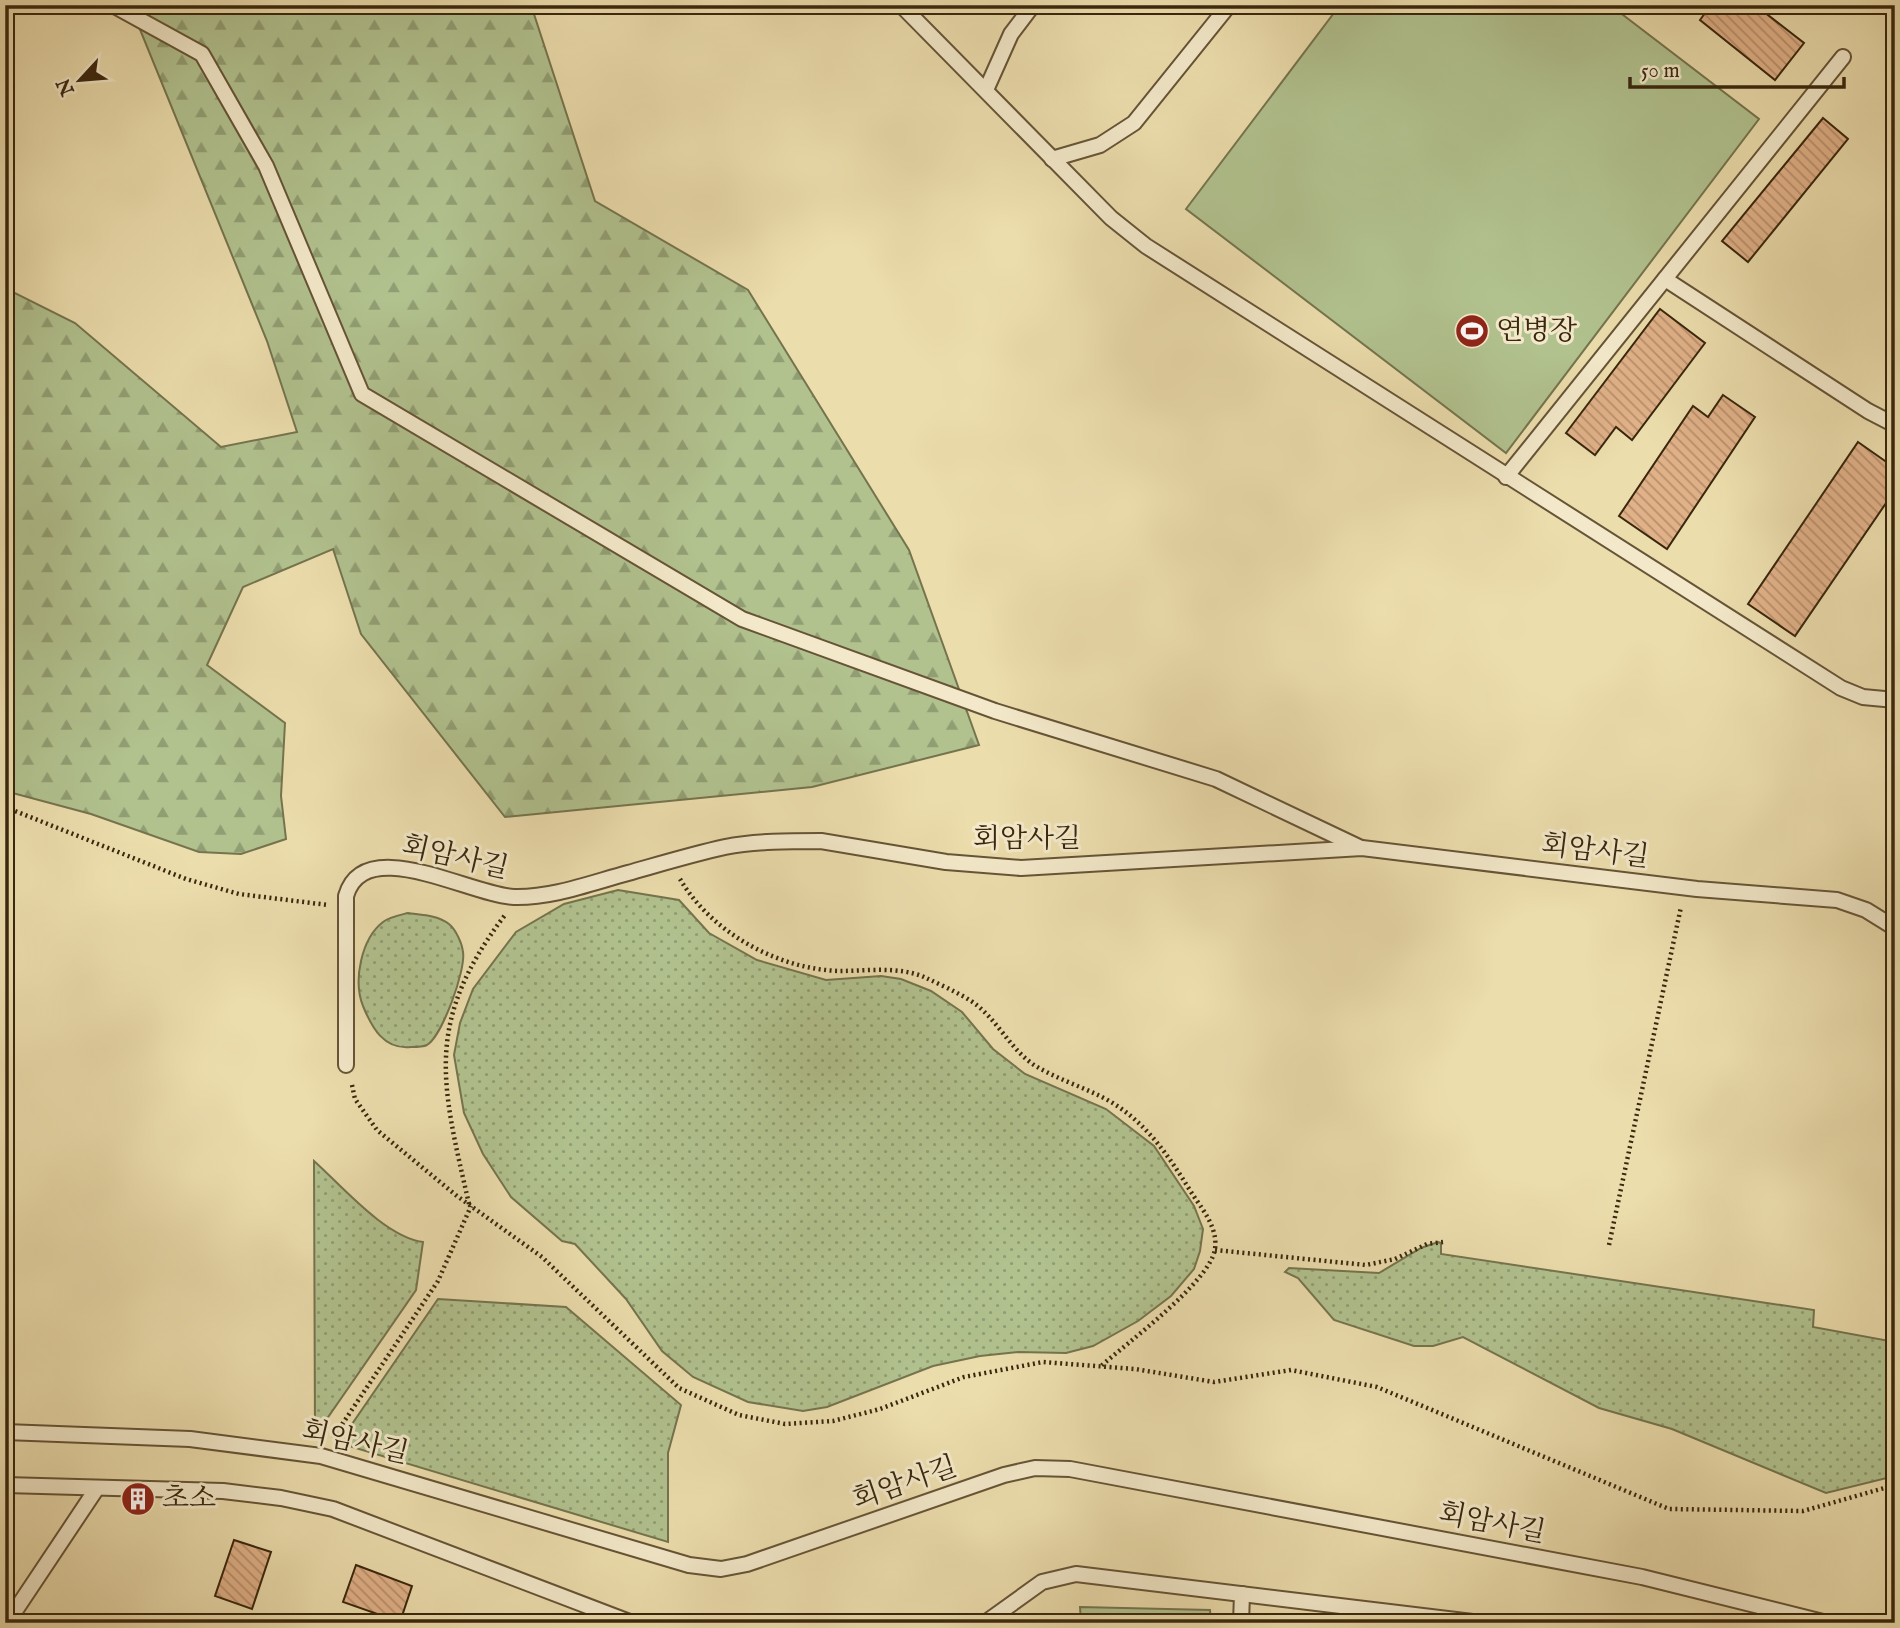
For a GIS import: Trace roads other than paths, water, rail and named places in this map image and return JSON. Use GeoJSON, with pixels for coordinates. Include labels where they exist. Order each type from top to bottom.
{"type":"FeatureCollection","features":[{"type":"Feature","properties":{"kind":"lane"},"geometry":{"type":"LineString","coordinates":[[113,5],[201,54],[266,166],[362,394],[742,619],[995,711],[1216,779],[1362,849]]}},
{"type":"Feature","properties":{"kind":"lane"},"geometry":{"type":"LineString","coordinates":[[901,5],[1111,218],[1146,246],[1841,688],[1863,697],[1895,700]]}},
{"type":"Feature","properties":{"kind":"lane"},"geometry":{"type":"LineString","coordinates":[[986,90],[1011,34],[1033,5]]}},
{"type":"Feature","properties":{"kind":"lane"},"geometry":{"type":"LineString","coordinates":[[1052,159],[1100,145],[1134,123],[1160,96],[1229,5]]}},
{"type":"Feature","properties":{"kind":"lane"},"geometry":{"type":"LineString","coordinates":[[1506,477],[1843,57]]}},
{"type":"Feature","properties":{"kind":"lane"},"geometry":{"type":"LineString","coordinates":[[1665,279],[1868,411],[1895,425]]}},
{"type":"Feature","properties":{"kind":"lane","name":"회암사길"},"geometry":{"type":"LineString","coordinates":[[346,1065],[346,907],[350,884],[359,874],[386,866],[488,892],[537,897],[727,847],[800,841],[821,841],[946,862],[1021,868],[1362,849],[1685,888],[1837,900],[1866,910],[1895,928]]}},
{"type":"Feature","properties":{"kind":"lane","name":"회암사길"},"geometry":{"type":"LineString","coordinates":[[5,1432],[190,1439],[321,1456],[689,1565],[721,1569],[747,1564],[1004,1475],[1035,1468],[1070,1469],[1631,1575],[1827,1623]]}},
{"type":"Feature","properties":{"kind":"lane"},"geometry":{"type":"LineString","coordinates":[[5,1485],[223,1490],[281,1497],[333,1509],[632,1623]]}},
{"type":"Feature","properties":{"kind":"lane"},"geometry":{"type":"LineString","coordinates":[[7,1623],[97,1488]]}},
{"type":"Feature","properties":{"kind":"lane"},"geometry":{"type":"LineString","coordinates":[[985,1623],[1024,1592],[1042,1582],[1076,1574],[1481,1623]]}},
{"type":"Feature","properties":{"kind":"lane"},"geometry":{"type":"LineString","coordinates":[[1241,1594],[1241,1623]]}},
{"type":"Feature","properties":{"kind":"place","name":"연병장"},"geometry":{"type":"Point","coordinates":[1472,331]}},
{"type":"Feature","properties":{"kind":"place","name":"초소"},"geometry":{"type":"Point","coordinates":[138,1499]}}]}
